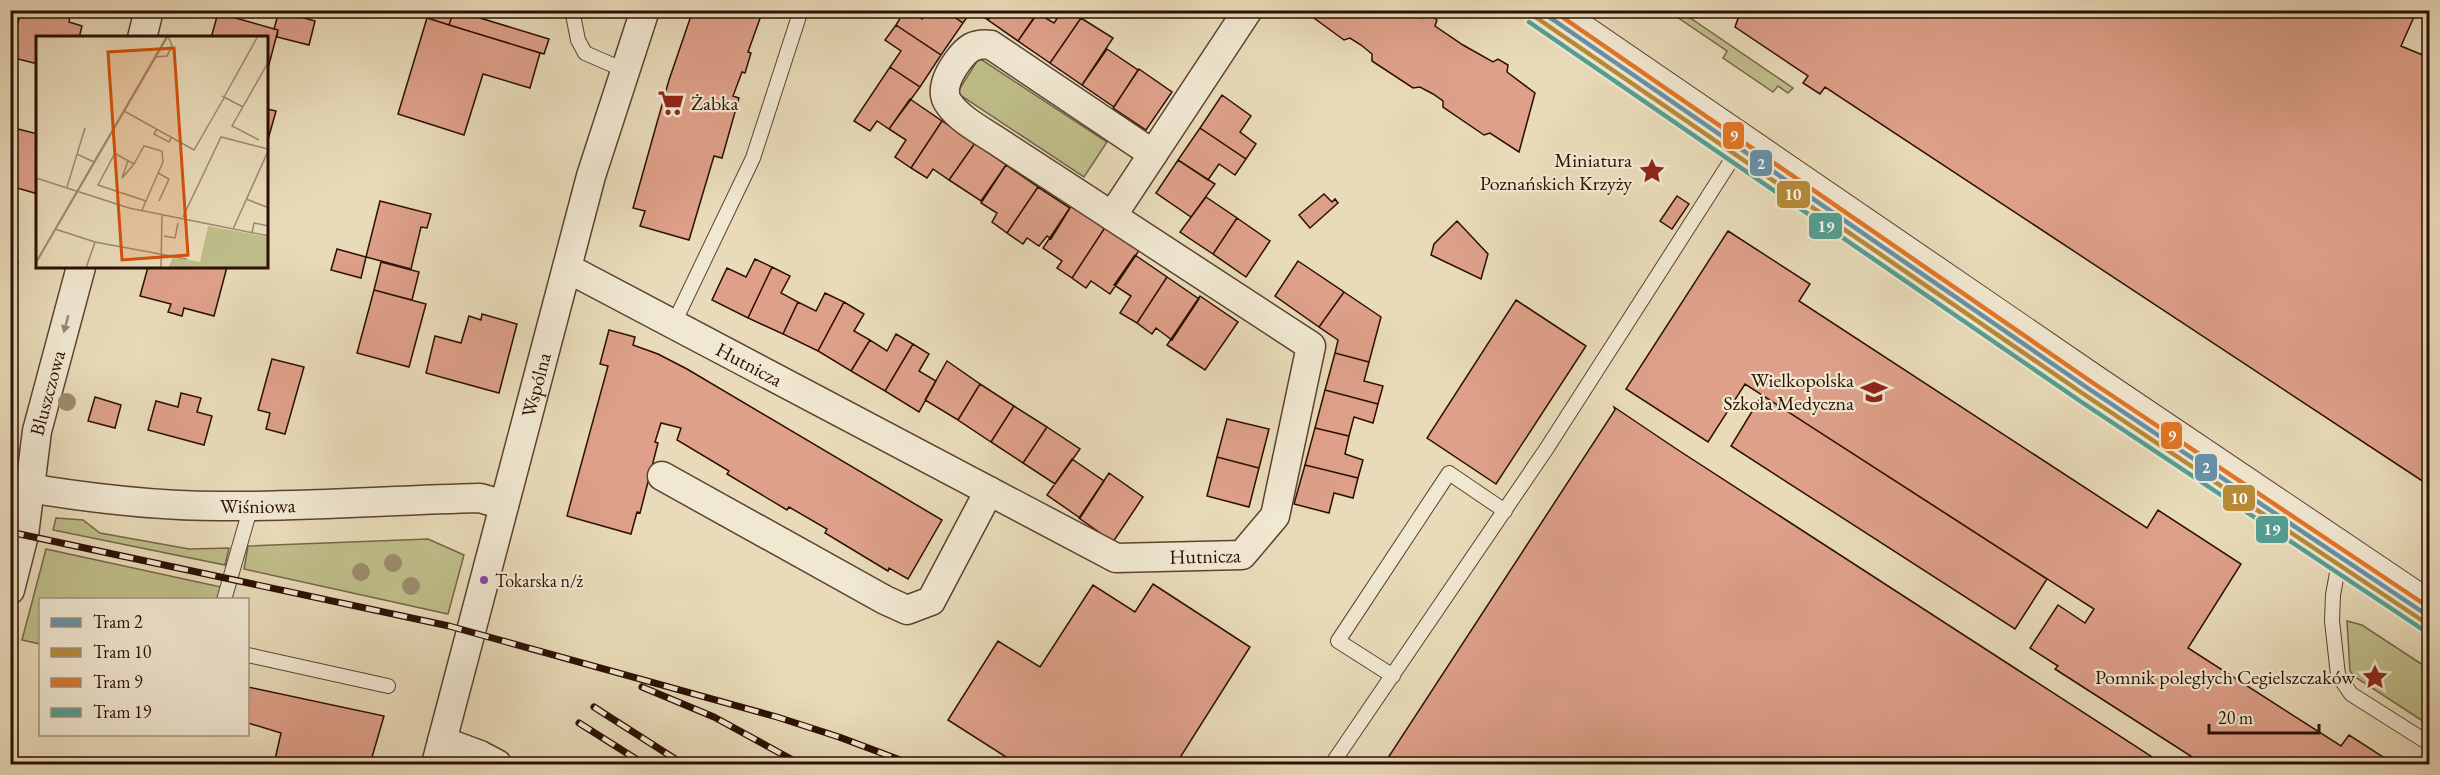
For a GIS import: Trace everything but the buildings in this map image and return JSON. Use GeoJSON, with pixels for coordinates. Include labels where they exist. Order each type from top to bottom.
{"type":"FeatureCollection","features":[{"type":"Feature","properties":{"kind":"street"},"geometry":{"type":"LineString","coordinates":[[142,36],[149,10]]}},
{"type":"Feature","properties":{"kind":"street","name":"Wspólna"},"geometry":{"type":"LineString","coordinates":[[439,753],[591,176],[645,10]]}},
{"type":"Feature","properties":{"kind":"street"},"geometry":{"type":"LineString","coordinates":[[1153,154],[991,45],[978,44],[966,49],[948,76],[945,89],[948,103],[969,122],[1112,216],[1153,154],[1248,10]]}},
{"type":"Feature","properties":{"kind":"street"},"geometry":{"type":"LineString","coordinates":[[1551,10],[2344,552],[2430,608]]}},
{"type":"Feature","properties":{"kind":"street","name":"Hutnicza"},"geometry":{"type":"LineString","coordinates":[[567,268],[1116,558],[1242,555],[1275,516],[1311,346],[1112,216]]}},
{"type":"Feature","properties":{"kind":"street","name":"Bluszczowa"},"geometry":{"type":"LineString","coordinates":[[10,590],[24,535],[21,487],[81,268]]}},
{"type":"Feature","properties":{"kind":"street"},"geometry":{"type":"LineString","coordinates":[[662,476],[885,600],[908,610],[931,601],[989,491]]}},
{"type":"Feature","properties":{"kind":"street","name":"Wiśniowa"},"geometry":{"type":"LineString","coordinates":[[21,487],[131,502],[251,506],[480,498],[504,505]]}},
{"type":"Feature","properties":{"kind":"street"},"geometry":{"type":"LineString","coordinates":[[439,753],[480,755],[497,765]]}},
{"type":"Feature","properties":{"kind":"lane"},"geometry":{"type":"LineString","coordinates":[[572,10],[579,40],[585,53],[624,70]]}},
{"type":"Feature","properties":{"kind":"lane"},"geometry":{"type":"LineString","coordinates":[[674,323],[753,158],[801,10]]}},
{"type":"Feature","properties":{"kind":"lane"},"geometry":{"type":"LineString","coordinates":[[1332,765],[1505,511],[1743,142]]}},
{"type":"Feature","properties":{"kind":"lane"},"geometry":{"type":"LineString","coordinates":[[1393,676],[1338,641],[1449,473],[1505,511]]}},
{"type":"Feature","properties":{"kind":"lane"},"geometry":{"type":"LineString","coordinates":[[225,598],[251,506]]}},
{"type":"Feature","properties":{"kind":"lane"},"geometry":{"type":"LineString","coordinates":[[2344,552],[2333,595],[2332,621],[2338,675],[2351,694],[2430,744]]}},
{"type":"Feature","properties":{"kind":"lane"},"geometry":{"type":"LineString","coordinates":[[249,655],[388,686]]}},
{"type":"Feature","properties":{"kind":"shaded area"},"geometry":{"type":"Polygon","coordinates":[[[1668,11],[1680,11],[1793,88],[1788,93],[1778,86],[1773,92],[1723,58],[1727,51],[1668,11]]]}},
{"type":"Feature","properties":{"kind":"shaded area"},"geometry":{"type":"Polygon","coordinates":[[[979,58],[1107,142],[1084,177],[957,93],[979,58]]]}},
{"type":"Feature","properties":{"kind":"shaded area"},"geometry":{"type":"Polygon","coordinates":[[[56,518],[83,520],[100,533],[189,549],[229,548],[225,565],[53,530],[56,518]]]}},
{"type":"Feature","properties":{"kind":"shaded area"},"geometry":{"type":"Polygon","coordinates":[[[428,539],[464,555],[448,614],[244,569],[248,546],[428,539]]]}},
{"type":"Feature","properties":{"kind":"shaded area"},"geometry":{"type":"Polygon","coordinates":[[[46,549],[221,587],[217,598],[39,598],[39,644],[22,640],[46,549]]]}},
{"type":"Feature","properties":{"kind":"shaded area"},"geometry":{"type":"Polygon","coordinates":[[[2347,621],[2362,625],[2429,669],[2429,725],[2355,677],[2350,671],[2347,621]]]}},
{"type":"Feature","properties":{"kind":"railway"},"geometry":{"type":"LineString","coordinates":[[10,532],[449,626],[777,717],[911,764]]}},
{"type":"Feature","properties":{"kind":"railway"},"geometry":{"type":"LineString","coordinates":[[642,687],[714,717],[800,764]]}},
{"type":"Feature","properties":{"kind":"railway"},"geometry":{"type":"LineString","coordinates":[[594,707],[683,764]]}},
{"type":"Feature","properties":{"kind":"railway"},"geometry":{"type":"LineString","coordinates":[[579,723],[644,764]]}},
{"type":"Feature","properties":{"kind":"tram line","name":"2"},"geometry":{"type":"LineString","coordinates":[[1539,10],[2089,389],[2430,617]]}},
{"type":"Feature","properties":{"kind":"tram line","name":"9"},"geometry":{"type":"LineString","coordinates":[[1552,10],[2093,383],[2430,608]]}},
{"type":"Feature","properties":{"kind":"tram line","name":"10"},"geometry":{"type":"LineString","coordinates":[[1534,16],[2085,395],[2426,623]]}},
{"type":"Feature","properties":{"kind":"tram line","name":"19"},"geometry":{"type":"LineString","coordinates":[[1529,22],[2080,401],[2422,629]]}},
{"type":"Feature","properties":{"kind":"place","name":"Żabka"},"geometry":{"type":"Point","coordinates":[671,103]}},
{"type":"Feature","properties":{"kind":"place","name":"Miniatura Poznańskich Krzyży"},"geometry":{"type":"Point","coordinates":[1652,171]}},
{"type":"Feature","properties":{"kind":"place","name":"Wielkopolska Szkoła Medyczna"},"geometry":{"type":"Point","coordinates":[1874,392]}},
{"type":"Feature","properties":{"kind":"place","name":"Tokarska n/ż"},"geometry":{"type":"Point","coordinates":[484,580]}},
{"type":"Feature","properties":{"kind":"place","name":"Pomnik poległych Cegielszczaków"},"geometry":{"type":"Point","coordinates":[2375,677]}}]}
